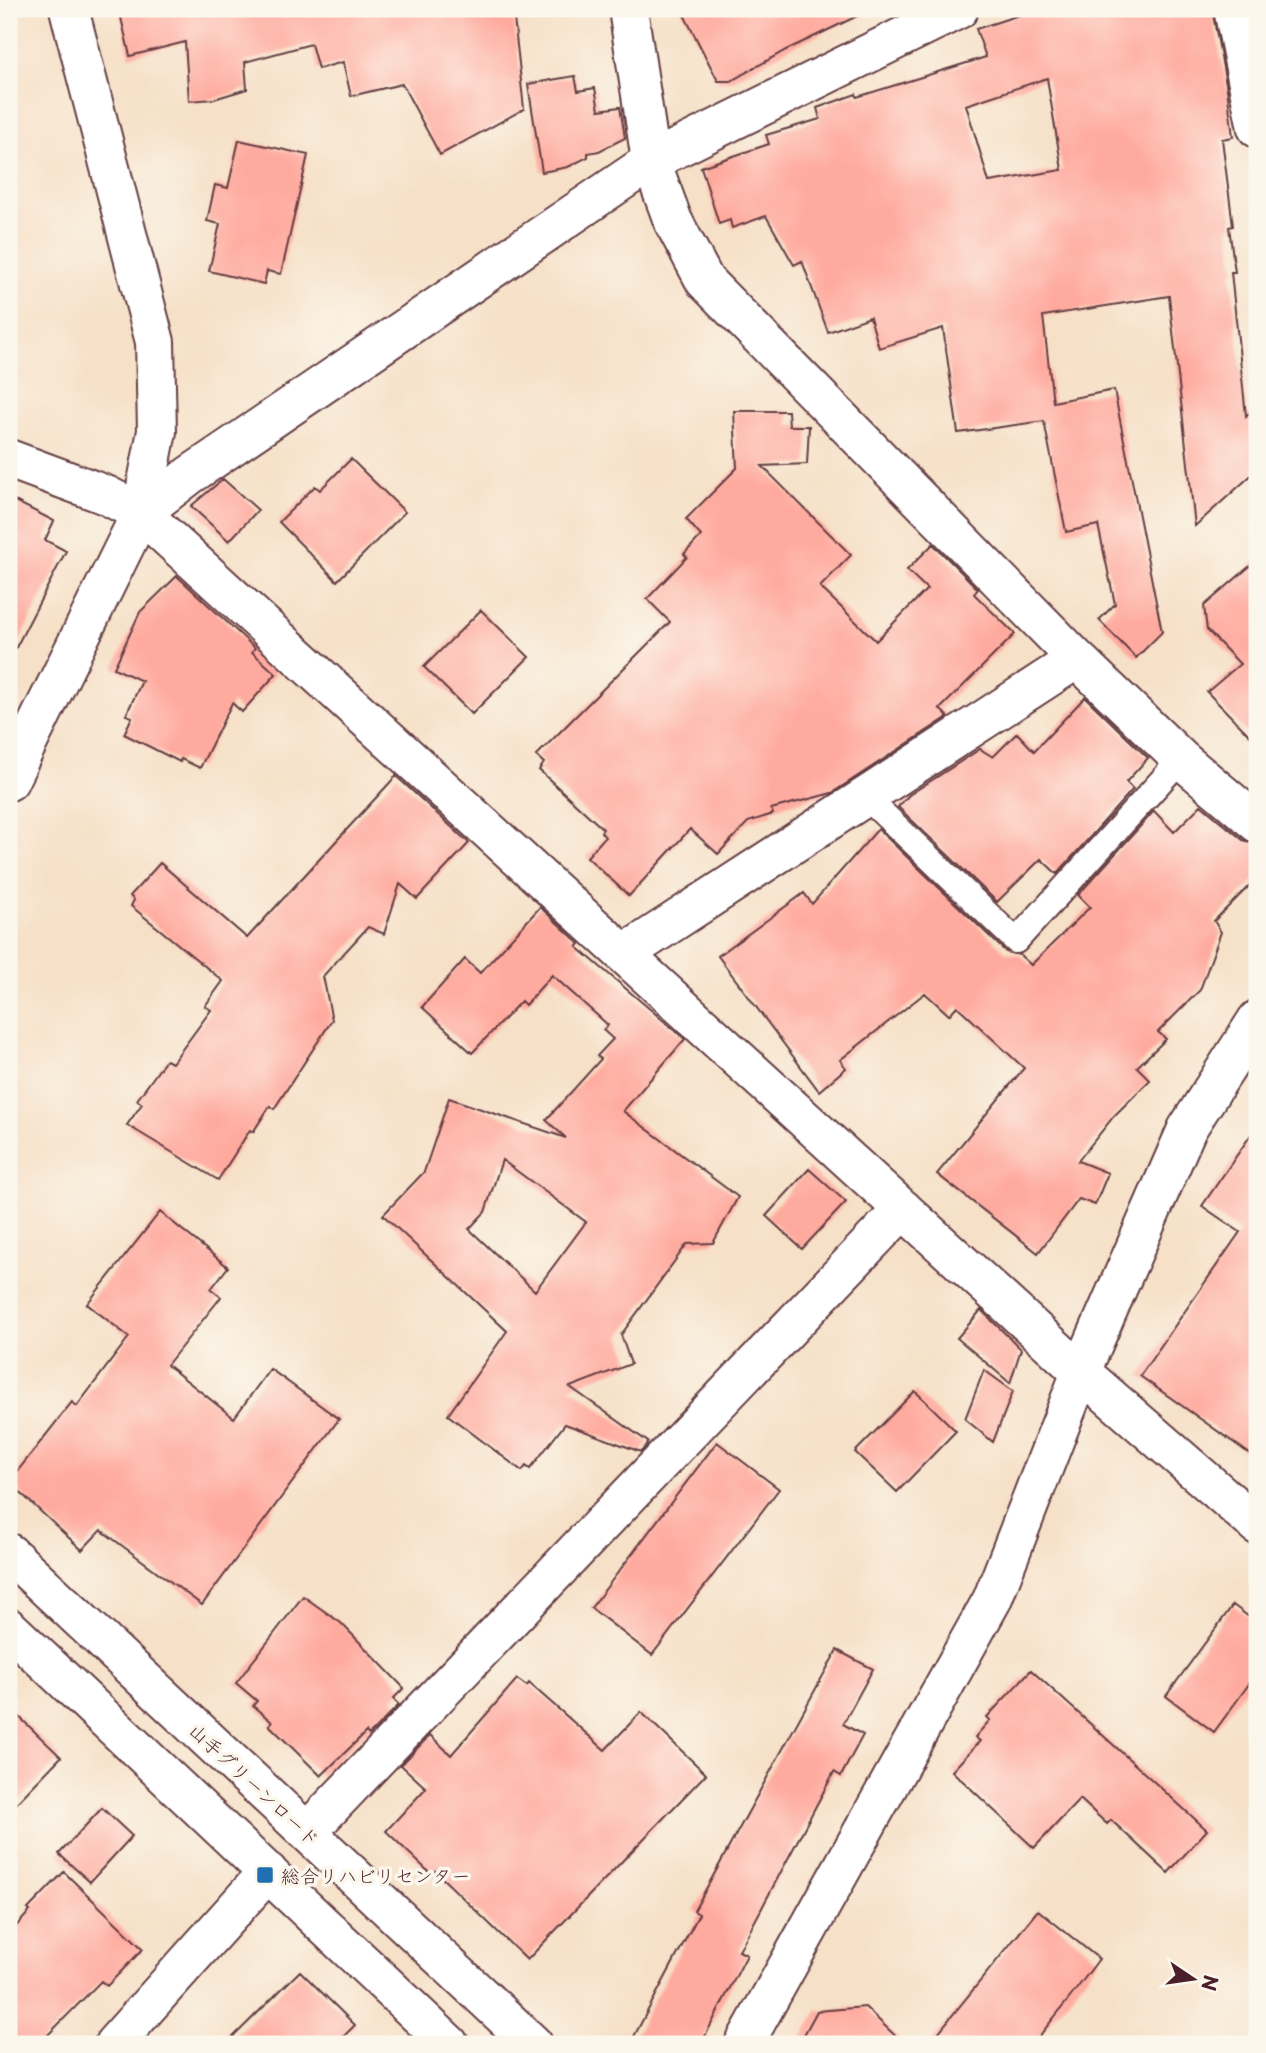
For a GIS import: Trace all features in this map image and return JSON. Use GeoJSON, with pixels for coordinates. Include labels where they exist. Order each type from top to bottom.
{"type":"FeatureCollection","features":[{"type":"Feature","properties":{"kind":"street"},"geometry":{"type":"LineString","coordinates":[[9,781],[141,513],[157,431],[155,342],[69,9]]}},
{"type":"Feature","properties":{"kind":"street"},"geometry":{"type":"LineString","coordinates":[[628,9],[652,160],[673,221],[705,281],[1077,659],[1181,760],[1257,823]]}},
{"type":"Feature","properties":{"kind":"street"},"geometry":{"type":"LineString","coordinates":[[141,513],[190,475],[652,160],[959,9]]}},
{"type":"Feature","properties":{"kind":"street"},"geometry":{"type":"LineString","coordinates":[[1233,9],[1257,128]]}},
{"type":"Feature","properties":{"kind":"street"},"geometry":{"type":"LineString","coordinates":[[9,459],[106,495],[141,513],[1081,1372],[1257,1525]]}},
{"type":"Feature","properties":{"kind":"street"},"geometry":{"type":"LineString","coordinates":[[624,954],[1077,659]]}},
{"type":"Feature","properties":{"kind":"street"},"geometry":{"type":"LineString","coordinates":[[744,2044],[992,1600],[1081,1372],[1187,1129],[1257,1020]]}},
{"type":"Feature","properties":{"kind":"street"},"geometry":{"type":"LineString","coordinates":[[307,1832],[903,1209]]}},
{"type":"Feature","properties":{"kind":"street","name":"山手グリーンロード"},"geometry":{"type":"LineString","coordinates":[[9,1553],[533,2044]]}},
{"type":"Feature","properties":{"kind":"street"},"geometry":{"type":"LineString","coordinates":[[9,1628],[449,2044]]}},
{"type":"Feature","properties":{"kind":"street"},"geometry":{"type":"LineString","coordinates":[[114,2044],[268,1872]]}},
{"type":"Feature","properties":{"kind":"lane"},"geometry":{"type":"LineString","coordinates":[[866,797],[1016,941],[1181,760]]}},
{"type":"Feature","properties":{"kind":"building"},"geometry":{"type":"Polygon","coordinates":[[[119,9],[513,9],[524,109],[440,155],[402,84],[351,96],[343,62],[318,69],[311,44],[245,62],[247,89],[214,99],[189,101],[185,42],[130,56],[119,9]]]}},
{"type":"Feature","properties":{"kind":"building"},"geometry":{"type":"Polygon","coordinates":[[[681,9],[872,9],[786,50],[731,81],[718,81],[681,9]]]}},
{"type":"Feature","properties":{"kind":"building"},"geometry":{"type":"Polygon","coordinates":[[[1038,9],[1212,9],[1233,137],[1222,139],[1233,226],[1229,227],[1235,272],[1231,272],[1246,416],[1257,406],[1257,470],[1195,526],[1169,296],[1043,316],[1053,402],[1114,390],[1162,632],[1136,658],[1099,620],[1115,604],[1098,525],[1066,532],[1044,421],[958,433],[943,328],[879,348],[870,317],[828,332],[802,261],[794,265],[766,216],[732,228],[730,220],[719,224],[701,167],[769,144],[766,135],[820,119],[817,108],[856,94],[857,97],[986,57],[976,29],[1038,9]],[[1047,78],[966,105],[989,182],[1062,170],[1047,78]]]}},
{"type":"Feature","properties":{"kind":"building"},"geometry":{"type":"Polygon","coordinates":[[[575,76],[578,91],[595,88],[599,110],[620,107],[625,138],[599,151],[588,153],[588,157],[568,167],[542,172],[528,84],[575,76]]]}},
{"type":"Feature","properties":{"kind":"building"},"geometry":{"type":"Polygon","coordinates":[[[239,140],[308,155],[281,274],[267,271],[264,284],[209,271],[220,224],[207,221],[215,185],[228,188],[239,140]]]}},
{"type":"Feature","properties":{"kind":"building"},"geometry":{"type":"Polygon","coordinates":[[[734,411],[788,411],[789,426],[809,426],[807,464],[762,466],[851,555],[820,587],[876,641],[927,589],[907,570],[933,544],[978,589],[974,594],[1015,634],[940,709],[948,717],[832,793],[771,809],[773,814],[748,822],[718,854],[690,829],[629,896],[587,857],[605,837],[601,832],[603,829],[539,770],[544,763],[536,756],[670,622],[647,599],[687,557],[684,554],[701,536],[686,519],[737,468],[734,411]]]}},
{"type":"Feature","properties":{"kind":"building"},"geometry":{"type":"Polygon","coordinates":[[[351,459],[405,512],[337,581],[279,522],[315,486],[320,490],[351,459]]]}},
{"type":"Feature","properties":{"kind":"building"},"geometry":{"type":"Polygon","coordinates":[[[223,479],[258,510],[229,541],[191,506],[223,479]]]}},
{"type":"Feature","properties":{"kind":"building"},"geometry":{"type":"Polygon","coordinates":[[[9,498],[54,521],[45,540],[66,551],[9,661],[9,498]]]}},
{"type":"Feature","properties":{"kind":"building"},"geometry":{"type":"Polygon","coordinates":[[[1257,560],[1257,743],[1207,692],[1240,664],[1207,630],[1204,606],[1257,560]]]}},
{"type":"Feature","properties":{"kind":"building"},"geometry":{"type":"Polygon","coordinates":[[[177,576],[255,648],[252,652],[276,674],[242,712],[232,703],[200,768],[181,759],[180,762],[124,734],[132,717],[126,715],[142,681],[114,668],[140,612],[177,576]]]}},
{"type":"Feature","properties":{"kind":"building"},"geometry":{"type":"Polygon","coordinates":[[[481,610],[529,657],[472,714],[424,667],[481,610]]]}},
{"type":"Feature","properties":{"kind":"building"},"geometry":{"type":"Polygon","coordinates":[[[1085,697],[1148,758],[1126,782],[1133,789],[1057,874],[1041,859],[997,902],[898,807],[909,795],[980,749],[993,757],[1017,733],[1034,751],[1085,697]]]}},
{"type":"Feature","properties":{"kind":"building"},"geometry":{"type":"Polygon","coordinates":[[[396,776],[469,843],[417,899],[400,884],[384,934],[368,927],[323,976],[332,1020],[274,1109],[270,1106],[253,1132],[250,1130],[218,1180],[127,1125],[142,1104],[137,1100],[166,1060],[172,1063],[211,1010],[205,1006],[223,981],[131,906],[134,900],[130,896],[160,863],[247,938],[396,776]]]}},
{"type":"Feature","properties":{"kind":"building"},"geometry":{"type":"Polygon","coordinates":[[[1201,805],[1243,840],[1257,844],[1257,878],[1214,921],[1221,932],[1200,990],[1158,1032],[1166,1039],[1137,1067],[1150,1080],[1114,1116],[1078,1161],[1108,1173],[1095,1205],[1079,1199],[1038,1253],[937,1174],[1024,1068],[957,1006],[949,1015],[925,993],[840,1060],[846,1068],[819,1091],[718,956],[804,893],[812,904],[878,829],[1006,952],[1020,955],[1031,965],[1090,907],[1078,895],[1154,811],[1174,832],[1201,805]]]}},
{"type":"Feature","properties":{"kind":"building"},"geometry":{"type":"Polygon","coordinates":[[[540,907],[580,944],[577,947],[685,1039],[623,1111],[738,1197],[713,1243],[687,1244],[621,1335],[631,1364],[570,1387],[648,1442],[641,1452],[565,1424],[530,1469],[526,1466],[522,1471],[448,1415],[507,1331],[383,1215],[424,1172],[449,1098],[566,1138],[546,1120],[601,1059],[597,1056],[613,1039],[603,1030],[608,1025],[552,975],[525,1005],[521,1001],[472,1053],[422,1007],[465,959],[480,973],[540,907]],[[502,1160],[485,1212],[469,1229],[535,1291],[586,1222],[502,1160]]]}},
{"type":"Feature","properties":{"kind":"building"},"geometry":{"type":"Polygon","coordinates":[[[1257,1126],[1257,1459],[1140,1376],[1240,1232],[1202,1206],[1257,1126]]]}},
{"type":"Feature","properties":{"kind":"building"},"geometry":{"type":"Polygon","coordinates":[[[809,1169],[846,1202],[802,1249],[766,1216],[809,1169]]]}},
{"type":"Feature","properties":{"kind":"building"},"geometry":{"type":"Polygon","coordinates":[[[160,1212],[228,1267],[211,1289],[221,1297],[167,1365],[234,1418],[270,1369],[339,1419],[202,1605],[101,1530],[82,1550],[9,1482],[72,1402],[77,1406],[129,1337],[87,1304],[160,1212]]]}},
{"type":"Feature","properties":{"kind":"building"},"geometry":{"type":"Polygon","coordinates":[[[981,1310],[1021,1349],[1010,1383],[957,1338],[981,1310]]]}},
{"type":"Feature","properties":{"kind":"building"},"geometry":{"type":"Polygon","coordinates":[[[984,1370],[1013,1391],[993,1442],[965,1419],[984,1370]]]}},
{"type":"Feature","properties":{"kind":"building"},"geometry":{"type":"Polygon","coordinates":[[[915,1391],[956,1431],[897,1492],[855,1452],[915,1391]]]}},
{"type":"Feature","properties":{"kind":"building"},"geometry":{"type":"Polygon","coordinates":[[[717,1442],[779,1489],[652,1655],[591,1608],[717,1442]]]}},
{"type":"Feature","properties":{"kind":"building"},"geometry":{"type":"Polygon","coordinates":[[[303,1596],[341,1623],[404,1688],[393,1699],[399,1705],[369,1735],[366,1732],[321,1776],[269,1725],[272,1722],[253,1706],[257,1701],[236,1683],[303,1596]]]}},
{"type":"Feature","properties":{"kind":"building"},"geometry":{"type":"Polygon","coordinates":[[[1233,1605],[1257,1623],[1257,1673],[1214,1732],[1166,1696],[1233,1605]]]}},
{"type":"Feature","properties":{"kind":"building"},"geometry":{"type":"Polygon","coordinates":[[[837,1650],[873,1669],[843,1724],[863,1735],[841,1776],[834,1772],[739,1951],[747,1955],[701,2044],[630,2044],[699,1914],[694,1911],[837,1650]]]}},
{"type":"Feature","properties":{"kind":"building"},"geometry":{"type":"Polygon","coordinates":[[[1031,1670],[1207,1830],[1168,1873],[1111,1820],[1107,1824],[1080,1799],[1034,1848],[952,1771],[980,1741],[975,1737],[990,1720],[987,1717],[1031,1670]]]}},
{"type":"Feature","properties":{"kind":"building"},"geometry":{"type":"Polygon","coordinates":[[[517,1679],[527,1686],[529,1683],[605,1750],[641,1712],[706,1774],[527,1960],[435,1871],[432,1875],[386,1831],[426,1788],[401,1765],[430,1735],[451,1755],[517,1679]]]}},
{"type":"Feature","properties":{"kind":"building"},"geometry":{"type":"Polygon","coordinates":[[[9,1707],[61,1757],[9,1811],[9,1707]]]}},
{"type":"Feature","properties":{"kind":"building"},"geometry":{"type":"Polygon","coordinates":[[[102,1808],[132,1836],[90,1882],[59,1854],[102,1808]]]}},
{"type":"Feature","properties":{"kind":"building"},"geometry":{"type":"Polygon","coordinates":[[[64,1872],[143,1949],[107,1986],[101,1981],[39,2044],[9,2044],[9,1934],[30,1911],[28,1909],[64,1872]]]}},
{"type":"Feature","properties":{"kind":"building"},"geometry":{"type":"Polygon","coordinates":[[[1038,1910],[1099,1959],[1033,2044],[929,2044],[1038,1910]]]}},
{"type":"Feature","properties":{"kind":"building"},"geometry":{"type":"Polygon","coordinates":[[[300,1971],[355,2025],[336,2044],[226,2044],[300,1971]]]}},
{"type":"Feature","properties":{"kind":"building"},"geometry":{"type":"Polygon","coordinates":[[[865,2007],[904,2044],[799,2044],[817,2011],[865,2007]]]}},
{"type":"Feature","properties":{"kind":"place","name":"総合リハビリセンター"},"geometry":{"type":"Point","coordinates":[265,1875]}}]}
